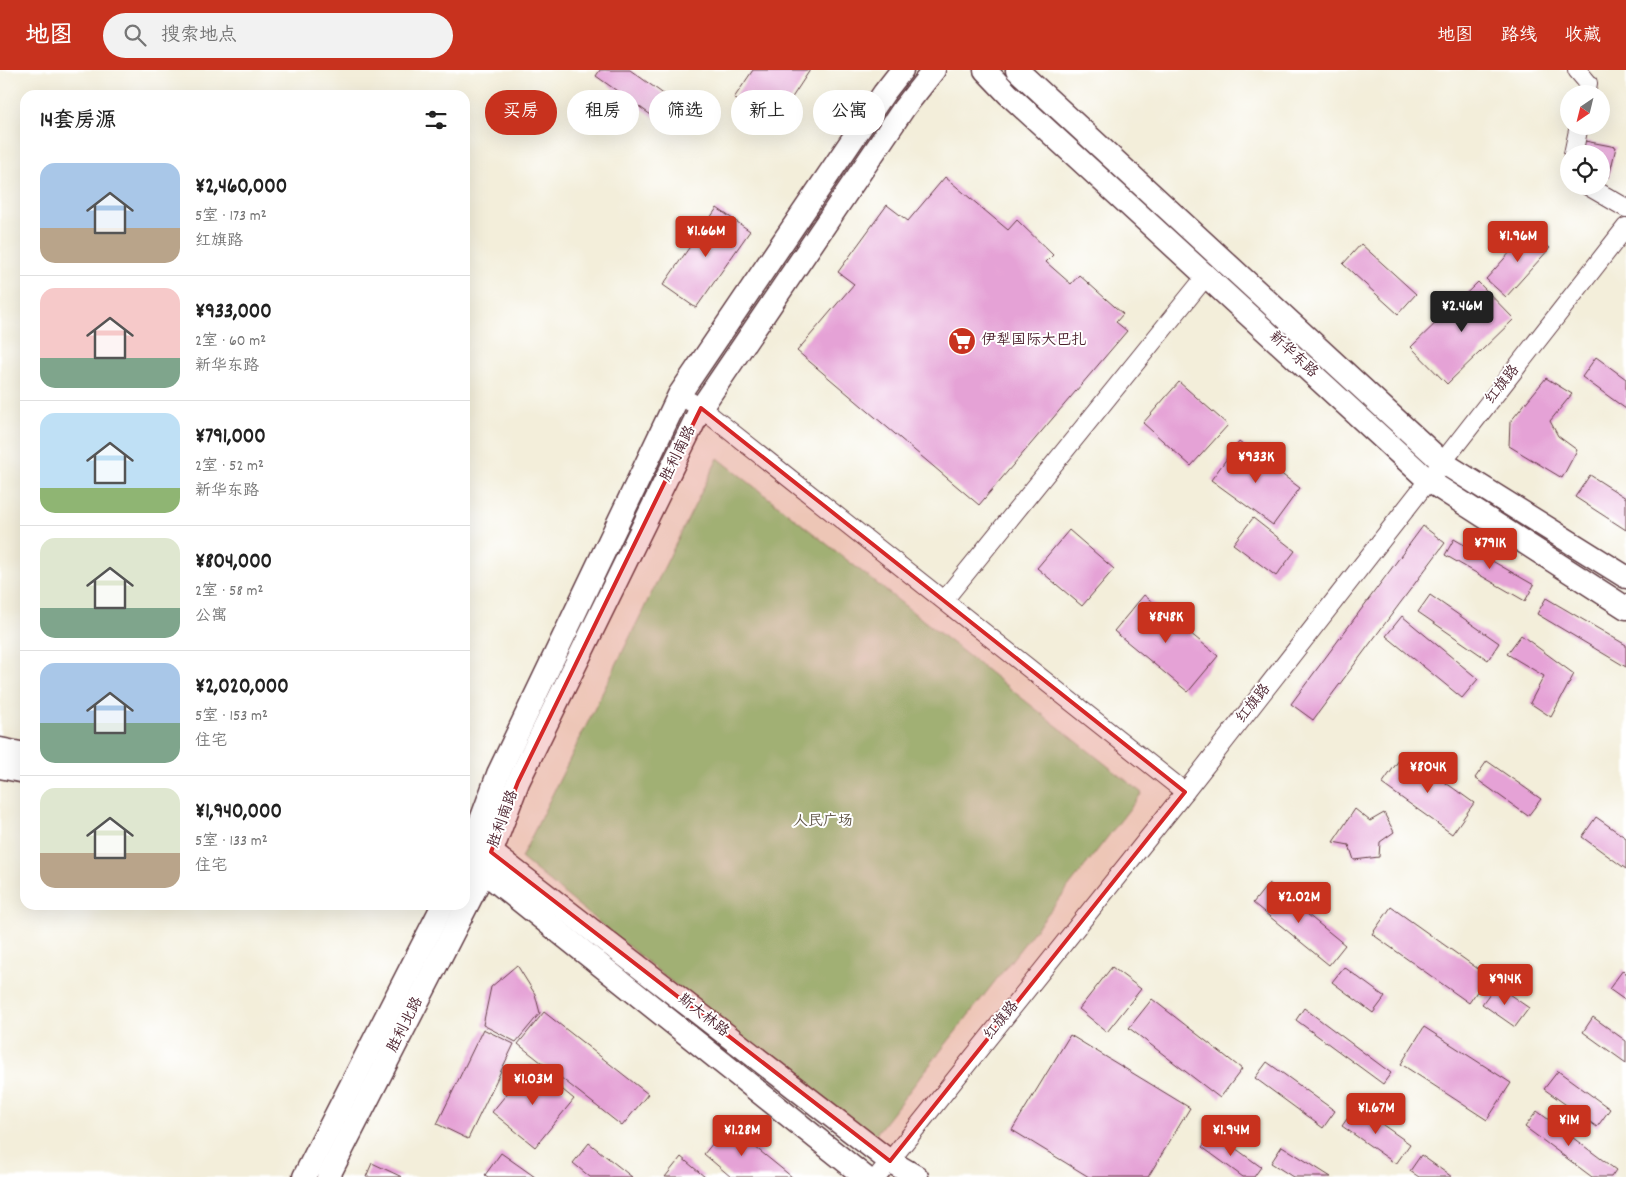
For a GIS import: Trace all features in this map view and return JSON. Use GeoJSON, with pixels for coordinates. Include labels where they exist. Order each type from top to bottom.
{"type":"FeatureCollection","features":[{"type":"Feature","properties":{"kind":"main road","name":"胜利南路"},"geometry":{"type":"LineString","coordinates":[[474,857],[498,774],[679,395],[884,93],[902,70]]}},
{"type":"Feature","properties":{"kind":"main road","name":"胜利南路"},"geometry":{"type":"LineString","coordinates":[[474,857],[518,782],[701,408],[904,108],[934,70]]}},
{"type":"Feature","properties":{"kind":"main road","name":"新华东路"},"geometry":{"type":"LineString","coordinates":[[985,70],[1016,101],[1429,481],[1626,608]]}},
{"type":"Feature","properties":{"kind":"main road","name":"新华东路"},"geometry":{"type":"LineString","coordinates":[[1017,70],[1442,462],[1626,577]]}},
{"type":"Feature","properties":{"kind":"main road"},"geometry":{"type":"LineString","coordinates":[[0,749],[20,753]]}},
{"type":"Feature","properties":{"kind":"main road"},"geometry":{"type":"LineString","coordinates":[[0,767],[20,771]]}},
{"type":"Feature","properties":{"kind":"main road","name":"斯大林路"},"geometry":{"type":"LineString","coordinates":[[474,857],[884,1169],[917,1177]]}},
{"type":"Feature","properties":{"kind":"main road","name":"斯大林路"},"geometry":{"type":"LineString","coordinates":[[474,857],[865,1177]]}},
{"type":"Feature","properties":{"kind":"main road","name":"胜利北路"},"geometry":{"type":"LineString","coordinates":[[304,1177],[440,910]]}},
{"type":"Feature","properties":{"kind":"main road","name":"胜利北路"},"geometry":{"type":"LineString","coordinates":[[328,1177],[450,910]]}},
{"type":"Feature","properties":{"kind":"street"},"geometry":{"type":"LineString","coordinates":[[1577,70],[1588,85]]}},
{"type":"Feature","properties":{"kind":"street"},"geometry":{"type":"LineString","coordinates":[[1604,195],[1626,208]]}},
{"type":"Feature","properties":{"kind":"street","name":"红旗路"},"geometry":{"type":"LineString","coordinates":[[884,1169],[1185,792],[1626,228]]}},
{"type":"Feature","properties":{"kind":"street"},"geometry":{"type":"LineString","coordinates":[[944,600],[1206,276]]}},
{"type":"Feature","properties":{"kind":"street"},"geometry":{"type":"LineString","coordinates":[[679,395],[701,408],[1185,792]]}},
{"type":"Feature","properties":{"kind":"highlighted area"},"geometry":{"type":"Polygon","coordinates":[[[701,408],[1185,792],[890,1161],[491,852],[518,782],[701,408]]]}},
{"type":"Feature","properties":{"kind":"green space","name":"人民广场"},"geometry":{"type":"Polygon","coordinates":[[[718,458],[1142,793],[868,1144],[521,858],[718,458]]]}},
{"type":"Feature","properties":{"kind":"building"},"geometry":{"type":"Polygon","coordinates":[[[600,70],[630,70],[658,90],[649,90],[649,114],[639,107],[639,90],[616,90],[596,76],[600,70]]]}},
{"type":"Feature","properties":{"kind":"building"},"geometry":{"type":"Polygon","coordinates":[[[753,70],[810,70],[797,90],[739,90],[753,70]]]}},
{"type":"Feature","properties":{"kind":"building"},"geometry":{"type":"Polygon","coordinates":[[[1585,141],[1606,145],[1584,145],[1585,141]]]}},
{"type":"Feature","properties":{"kind":"building"},"geometry":{"type":"Polygon","coordinates":[[[1610,146],[1616,147],[1610,173],[1610,146]]]}},
{"type":"Feature","properties":{"kind":"building","name":"伊犁国际大巴扎"},"geometry":{"type":"Polygon","coordinates":[[[945,177],[1008,230],[1017,220],[1053,255],[1046,262],[1071,284],[1079,275],[1123,314],[1116,322],[1127,331],[979,505],[797,351],[854,284],[838,272],[887,205],[908,221],[945,177]]]}},
{"type":"Feature","properties":{"kind":"building"},"geometry":{"type":"Polygon","coordinates":[[[717,208],[750,231],[696,308],[663,285],[717,208]]]}},
{"type":"Feature","properties":{"kind":"building"},"geometry":{"type":"Polygon","coordinates":[[[1530,230],[1550,248],[1506,297],[1486,279],[1530,230]]]}},
{"type":"Feature","properties":{"kind":"building"},"geometry":{"type":"Polygon","coordinates":[[[1361,244],[1416,294],[1398,314],[1343,264],[1361,244]]]}},
{"type":"Feature","properties":{"kind":"building"},"geometry":{"type":"Polygon","coordinates":[[[1478,282],[1514,319],[1447,384],[1411,347],[1478,282]]]}},
{"type":"Feature","properties":{"kind":"building"},"geometry":{"type":"Polygon","coordinates":[[[1596,357],[1626,379],[1626,409],[1582,377],[1596,357]]]}},
{"type":"Feature","properties":{"kind":"building"},"geometry":{"type":"Polygon","coordinates":[[[1546,378],[1572,394],[1550,421],[1558,436],[1577,450],[1562,478],[1509,446],[1510,422],[1546,378]]]}},
{"type":"Feature","properties":{"kind":"building"},"geometry":{"type":"Polygon","coordinates":[[[1179,382],[1228,425],[1191,466],[1143,423],[1179,382]]]}},
{"type":"Feature","properties":{"kind":"building"},"geometry":{"type":"Polygon","coordinates":[[[1239,442],[1300,488],[1273,525],[1211,480],[1239,442]]]}},
{"type":"Feature","properties":{"kind":"building"},"geometry":{"type":"Polygon","coordinates":[[[1590,475],[1626,498],[1626,530],[1575,497],[1590,475]]]}},
{"type":"Feature","properties":{"kind":"building"},"geometry":{"type":"Polygon","coordinates":[[[1253,518],[1295,551],[1276,576],[1233,544],[1253,518]]]}},
{"type":"Feature","properties":{"kind":"building"},"geometry":{"type":"Polygon","coordinates":[[[1423,526],[1445,543],[1313,720],[1291,704],[1423,526]]]}},
{"type":"Feature","properties":{"kind":"building"},"geometry":{"type":"Polygon","coordinates":[[[1069,530],[1114,569],[1082,606],[1037,568],[1069,530]]]}},
{"type":"Feature","properties":{"kind":"building"},"geometry":{"type":"Polygon","coordinates":[[[1454,539],[1534,585],[1525,601],[1445,555],[1454,539]]]}},
{"type":"Feature","properties":{"kind":"building"},"geometry":{"type":"Polygon","coordinates":[[[1144,595],[1218,656],[1188,692],[1114,631],[1144,595]]]}},
{"type":"Feature","properties":{"kind":"building"},"geometry":{"type":"Polygon","coordinates":[[[1430,595],[1499,643],[1488,660],[1418,612],[1430,595]]]}},
{"type":"Feature","properties":{"kind":"building"},"geometry":{"type":"Polygon","coordinates":[[[1546,598],[1626,645],[1626,667],[1537,614],[1546,598]]]}},
{"type":"Feature","properties":{"kind":"building"},"geometry":{"type":"Polygon","coordinates":[[[1402,616],[1478,679],[1462,698],[1386,636],[1402,616]]]}},
{"type":"Feature","properties":{"kind":"building"},"geometry":{"type":"Polygon","coordinates":[[[1521,635],[1574,674],[1551,717],[1530,703],[1544,676],[1507,654],[1521,635]]]}},
{"type":"Feature","properties":{"kind":"building"},"geometry":{"type":"Polygon","coordinates":[[[1404,753],[1474,803],[1452,834],[1382,784],[1404,753]]]}},
{"type":"Feature","properties":{"kind":"building"},"geometry":{"type":"Polygon","coordinates":[[[1487,761],[1541,799],[1528,816],[1475,778],[1487,761]]]}},
{"type":"Feature","properties":{"kind":"building"},"geometry":{"type":"Polygon","coordinates":[[[1355,809],[1370,821],[1384,813],[1394,832],[1380,842],[1379,857],[1354,860],[1349,845],[1333,842],[1355,809]]]}},
{"type":"Feature","properties":{"kind":"building"},"geometry":{"type":"Polygon","coordinates":[[[1596,817],[1626,838],[1626,869],[1582,837],[1596,817]]]}},
{"type":"Feature","properties":{"kind":"building"},"geometry":{"type":"Polygon","coordinates":[[[1269,883],[1345,945],[1329,965],[1253,903],[1269,883]]]}},
{"type":"Feature","properties":{"kind":"building"},"geometry":{"type":"Polygon","coordinates":[[[1391,907],[1488,976],[1469,1003],[1372,934],[1391,907]]]}},
{"type":"Feature","properties":{"kind":"building"},"geometry":{"type":"Polygon","coordinates":[[[517,965],[535,994],[540,1013],[516,1042],[483,1025],[491,987],[517,965]]]}},
{"type":"Feature","properties":{"kind":"building"},"geometry":{"type":"Polygon","coordinates":[[[1112,967],[1141,989],[1107,1032],[1079,1009],[1112,967]]]}},
{"type":"Feature","properties":{"kind":"building"},"geometry":{"type":"Polygon","coordinates":[[[1344,967],[1385,997],[1373,1013],[1332,982],[1344,967]]]}},
{"type":"Feature","properties":{"kind":"building"},"geometry":{"type":"Polygon","coordinates":[[[1623,970],[1626,973],[1626,1001],[1609,989],[1623,970]]]}},
{"type":"Feature","properties":{"kind":"building"},"geometry":{"type":"Polygon","coordinates":[[[1496,985],[1529,1008],[1515,1027],[1482,1004],[1496,985]]]}},
{"type":"Feature","properties":{"kind":"building"},"geometry":{"type":"Polygon","coordinates":[[[1152,999],[1242,1069],[1220,1098],[1129,1028],[1152,999]]]}},
{"type":"Feature","properties":{"kind":"building"},"geometry":{"type":"Polygon","coordinates":[[[1304,1008],[1391,1073],[1383,1084],[1296,1020],[1304,1008]]]}},
{"type":"Feature","properties":{"kind":"building"},"geometry":{"type":"Polygon","coordinates":[[[544,1012],[648,1094],[622,1126],[518,1044],[544,1012]]]}},
{"type":"Feature","properties":{"kind":"building"},"geometry":{"type":"Polygon","coordinates":[[[1593,1017],[1626,1041],[1626,1063],[1583,1032],[1593,1017]]]}},
{"type":"Feature","properties":{"kind":"building"},"geometry":{"type":"Polygon","coordinates":[[[1424,1027],[1511,1083],[1487,1120],[1401,1064],[1424,1027]]]}},
{"type":"Feature","properties":{"kind":"building"},"geometry":{"type":"Polygon","coordinates":[[[483,1029],[514,1044],[468,1139],[437,1124],[483,1029]]]}},
{"type":"Feature","properties":{"kind":"building"},"geometry":{"type":"Polygon","coordinates":[[[1070,1035],[1190,1108],[1148,1177],[1089,1177],[1012,1130],[1070,1035]]]}},
{"type":"Feature","properties":{"kind":"building"},"geometry":{"type":"Polygon","coordinates":[[[1267,1062],[1335,1111],[1323,1128],[1255,1078],[1267,1062]]]}},
{"type":"Feature","properties":{"kind":"building"},"geometry":{"type":"Polygon","coordinates":[[[531,1064],[574,1099],[535,1147],[492,1112],[531,1064]]]}},
{"type":"Feature","properties":{"kind":"building"},"geometry":{"type":"Polygon","coordinates":[[[1558,1071],[1610,1109],[1597,1127],[1544,1089],[1558,1071]]]}},
{"type":"Feature","properties":{"kind":"building"},"geometry":{"type":"Polygon","coordinates":[[[1356,1106],[1410,1144],[1396,1164],[1342,1126],[1356,1106]]]}},
{"type":"Feature","properties":{"kind":"building"},"geometry":{"type":"Polygon","coordinates":[[[1537,1111],[1616,1170],[1611,1177],[1592,1177],[1525,1127],[1537,1111]]]}},
{"type":"Feature","properties":{"kind":"building"},"geometry":{"type":"Polygon","coordinates":[[[728,1125],[792,1177],[731,1177],[704,1154],[728,1125]]]}},
{"type":"Feature","properties":{"kind":"building"},"geometry":{"type":"Polygon","coordinates":[[[1213,1132],[1261,1167],[1254,1177],[1243,1177],[1202,1147],[1213,1132]]]}},
{"type":"Feature","properties":{"kind":"building"},"geometry":{"type":"Polygon","coordinates":[[[589,1143],[632,1177],[590,1177],[573,1163],[589,1143]]]}},
{"type":"Feature","properties":{"kind":"building"},"geometry":{"type":"Polygon","coordinates":[[[1282,1146],[1331,1177],[1293,1177],[1271,1163],[1282,1146]]]}},
{"type":"Feature","properties":{"kind":"building"},"geometry":{"type":"Polygon","coordinates":[[[501,1153],[535,1177],[488,1177],[485,1175],[501,1153]]]}},
{"type":"Feature","properties":{"kind":"building"},"geometry":{"type":"Polygon","coordinates":[[[1421,1155],[1452,1177],[1419,1177],[1410,1171],[1421,1155]]]}},
{"type":"Feature","properties":{"kind":"building"},"geometry":{"type":"Polygon","coordinates":[[[681,1157],[705,1177],[665,1177],[681,1157]]]}},
{"type":"Feature","properties":{"kind":"building"},"geometry":{"type":"Polygon","coordinates":[[[372,1163],[402,1177],[366,1177],[372,1163]]]}},
{"type":"Feature","properties":{"kind":"place","name":"伊犁国际大巴扎"},"geometry":{"type":"Point","coordinates":[962,341]}}]}
